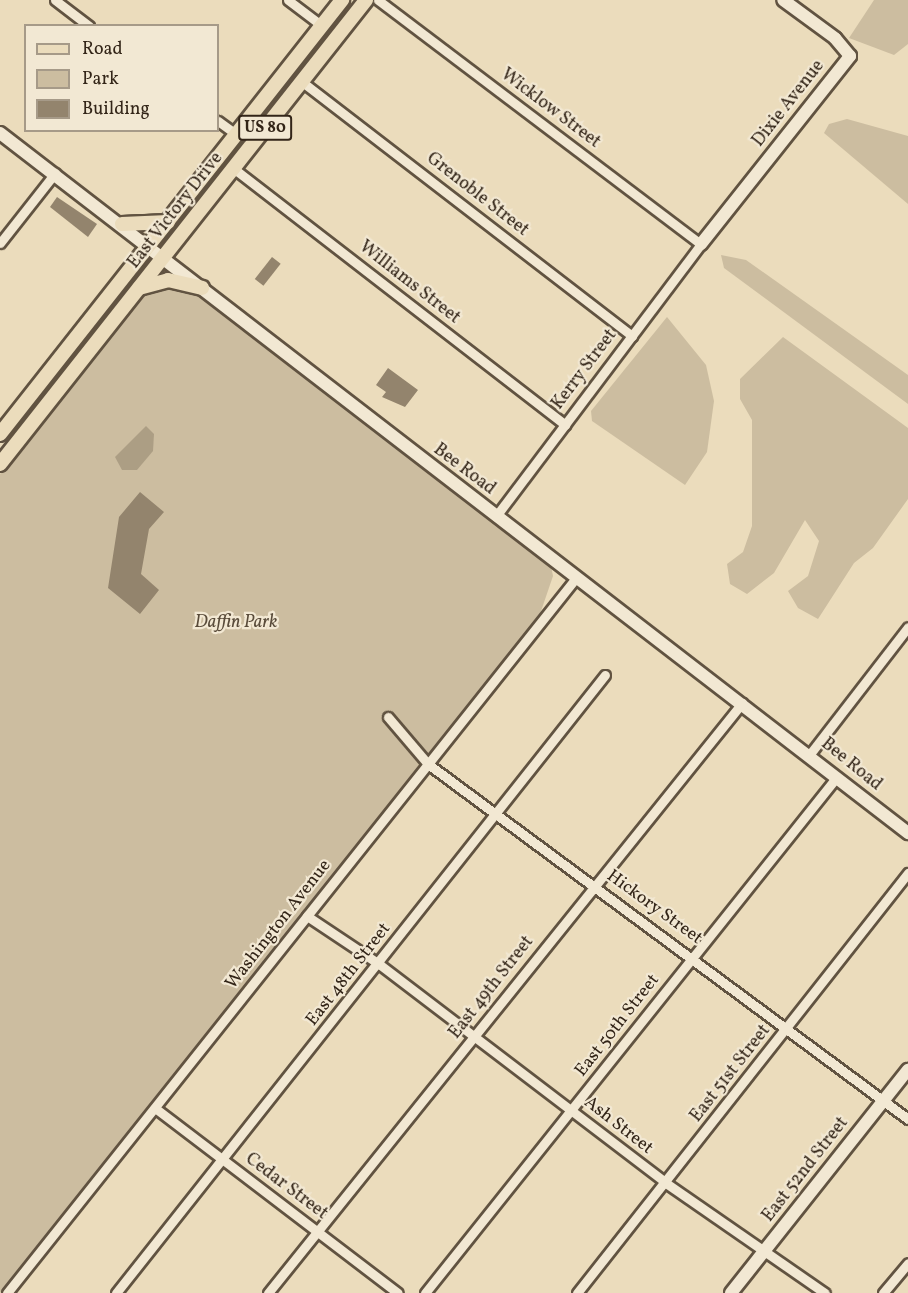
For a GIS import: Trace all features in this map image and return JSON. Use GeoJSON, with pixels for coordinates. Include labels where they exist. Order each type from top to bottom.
{"type":"FeatureCollection","features":[{"type":"Feature","properties":{"kind":"main road","name":"East Victory Drive"},"geometry":{"type":"LineString","coordinates":[[1,434],[342,0]]}},
{"type":"Feature","properties":{"kind":"main road","name":"East Victory Drive"},"geometry":{"type":"LineString","coordinates":[[0,464],[366,0]]}},
{"type":"Feature","properties":{"kind":"main road","name":"Dixie Avenue"},"geometry":{"type":"LineString","coordinates":[[701,244],[850,56],[835,38],[783,0]]}},
{"type":"Feature","properties":{"kind":"main road","name":"Bee Road"},"geometry":{"type":"LineString","coordinates":[[0,133],[122,224],[576,578],[810,754],[836,778],[908,833]]}},
{"type":"Feature","properties":{"kind":"main road"},"geometry":{"type":"LineString","coordinates":[[122,224],[168,222]]}},
{"type":"Feature","properties":{"kind":"main road"},"geometry":{"type":"LineString","coordinates":[[137,289],[168,280],[202,288]]}},
{"type":"Feature","properties":{"kind":"main road","name":"East 52nd Street"},"geometry":{"type":"LineString","coordinates":[[731,1293],[908,1070]]}},
{"type":"Feature","properties":{"kind":"street"},"geometry":{"type":"LineString","coordinates":[[55,0],[86,24]]}},
{"type":"Feature","properties":{"kind":"street"},"geometry":{"type":"LineString","coordinates":[[288,0],[321,25]]}},
{"type":"Feature","properties":{"kind":"street","name":"Wicklow Street"},"geometry":{"type":"LineString","coordinates":[[378,0],[701,244]]}},
{"type":"Feature","properties":{"kind":"street","name":"Grenoble Street"},"geometry":{"type":"LineString","coordinates":[[301,81],[632,336]]}},
{"type":"Feature","properties":{"kind":"street"},"geometry":{"type":"LineString","coordinates":[[219,122],[236,135]]}},
{"type":"Feature","properties":{"kind":"street","name":"Williams Street"},"geometry":{"type":"LineString","coordinates":[[233,168],[565,425]]}},
{"type":"Feature","properties":{"kind":"street"},"geometry":{"type":"LineString","coordinates":[[0,243],[55,173]]}},
{"type":"Feature","properties":{"kind":"street","name":"Kerry Street"},"geometry":{"type":"LineString","coordinates":[[496,516],[701,244]]}},
{"type":"Feature","properties":{"kind":"street","name":"East Victory Drive"},"geometry":{"type":"LineString","coordinates":[[1,434],[15,444]]}},
{"type":"Feature","properties":{"kind":"street","name":"Washington Avenue"},"geometry":{"type":"LineString","coordinates":[[7,1293],[576,578]]}},
{"type":"Feature","properties":{"kind":"street"},"geometry":{"type":"LineString","coordinates":[[810,754],[908,627]]}},
{"type":"Feature","properties":{"kind":"street","name":"East 48th Street"},"geometry":{"type":"LineString","coordinates":[[116,1293],[224,1160],[605,675]]}},
{"type":"Feature","properties":{"kind":"street","name":"East 49th Street"},"geometry":{"type":"LineString","coordinates":[[268,1293],[742,703]]}},
{"type":"Feature","properties":{"kind":"street","name":"Hickory Street"},"geometry":{"type":"LineString","coordinates":[[388,717],[428,764],[693,956],[908,1119]]}},
{"type":"Feature","properties":{"kind":"street","name":"East 50th Street"},"geometry":{"type":"LineString","coordinates":[[425,1293],[836,778]]}},
{"type":"Feature","properties":{"kind":"street","name":"East 51st Street"},"geometry":{"type":"LineString","coordinates":[[577,1293],[666,1183],[908,873]]}},
{"type":"Feature","properties":{"kind":"street","name":"Ash Street"},"geometry":{"type":"LineString","coordinates":[[307,916],[379,964],[666,1183],[825,1293]]}},
{"type":"Feature","properties":{"kind":"street","name":"Cedar Street"},"geometry":{"type":"LineString","coordinates":[[155,1108],[398,1293]]}},
{"type":"Feature","properties":{"kind":"street"},"geometry":{"type":"LineString","coordinates":[[883,1293],[908,1263]]}},
{"type":"Feature","properties":{"kind":"green space"},"geometry":{"type":"Polygon","coordinates":[[[874,0],[908,0],[908,44],[894,55],[849,38],[874,0]]]}},
{"type":"Feature","properties":{"kind":"green space"},"geometry":{"type":"Polygon","coordinates":[[[847,119],[908,136],[908,204],[824,133],[829,124],[847,119]]]}},
{"type":"Feature","properties":{"kind":"green space"},"geometry":{"type":"Polygon","coordinates":[[[721,255],[746,260],[908,375],[908,404],[724,268],[721,255]]]}},
{"type":"Feature","properties":{"kind":"green space","name":"Daffin Park"},"geometry":{"type":"Polygon","coordinates":[[[184,285],[214,302],[512,535],[551,566],[553,576],[539,617],[0,1293],[0,474],[143,295],[154,286],[184,285]]]}},
{"type":"Feature","properties":{"kind":"green space"},"geometry":{"type":"Polygon","coordinates":[[[667,317],[706,365],[714,401],[707,452],[685,485],[592,421],[591,411],[667,317]]]}},
{"type":"Feature","properties":{"kind":"green space"},"geometry":{"type":"Polygon","coordinates":[[[783,337],[908,428],[908,499],[873,548],[854,563],[818,619],[798,608],[788,591],[808,576],[819,541],[805,520],[774,573],[747,594],[730,584],[727,564],[743,552],[752,526],[752,420],[740,399],[740,379],[783,337]]]}},
{"type":"Feature","properties":{"kind":"shaded area"},"geometry":{"type":"Polygon","coordinates":[[[146,426],[154,434],[153,451],[137,470],[122,470],[115,457],[146,426]]]}},
{"type":"Feature","properties":{"kind":"building"},"geometry":{"type":"Polygon","coordinates":[[[57,197],[97,224],[88,237],[50,207],[57,197]]]}},
{"type":"Feature","properties":{"kind":"building"},"geometry":{"type":"Polygon","coordinates":[[[272,257],[281,264],[263,286],[255,279],[272,257]]]}},
{"type":"Feature","properties":{"kind":"building"},"geometry":{"type":"Polygon","coordinates":[[[388,368],[418,390],[405,407],[382,397],[386,392],[376,385],[388,368]]]}},
{"type":"Feature","properties":{"kind":"building"},"geometry":{"type":"Polygon","coordinates":[[[140,492],[164,512],[149,529],[141,574],[159,590],[140,614],[108,588],[119,517],[140,492]]]}}]}
